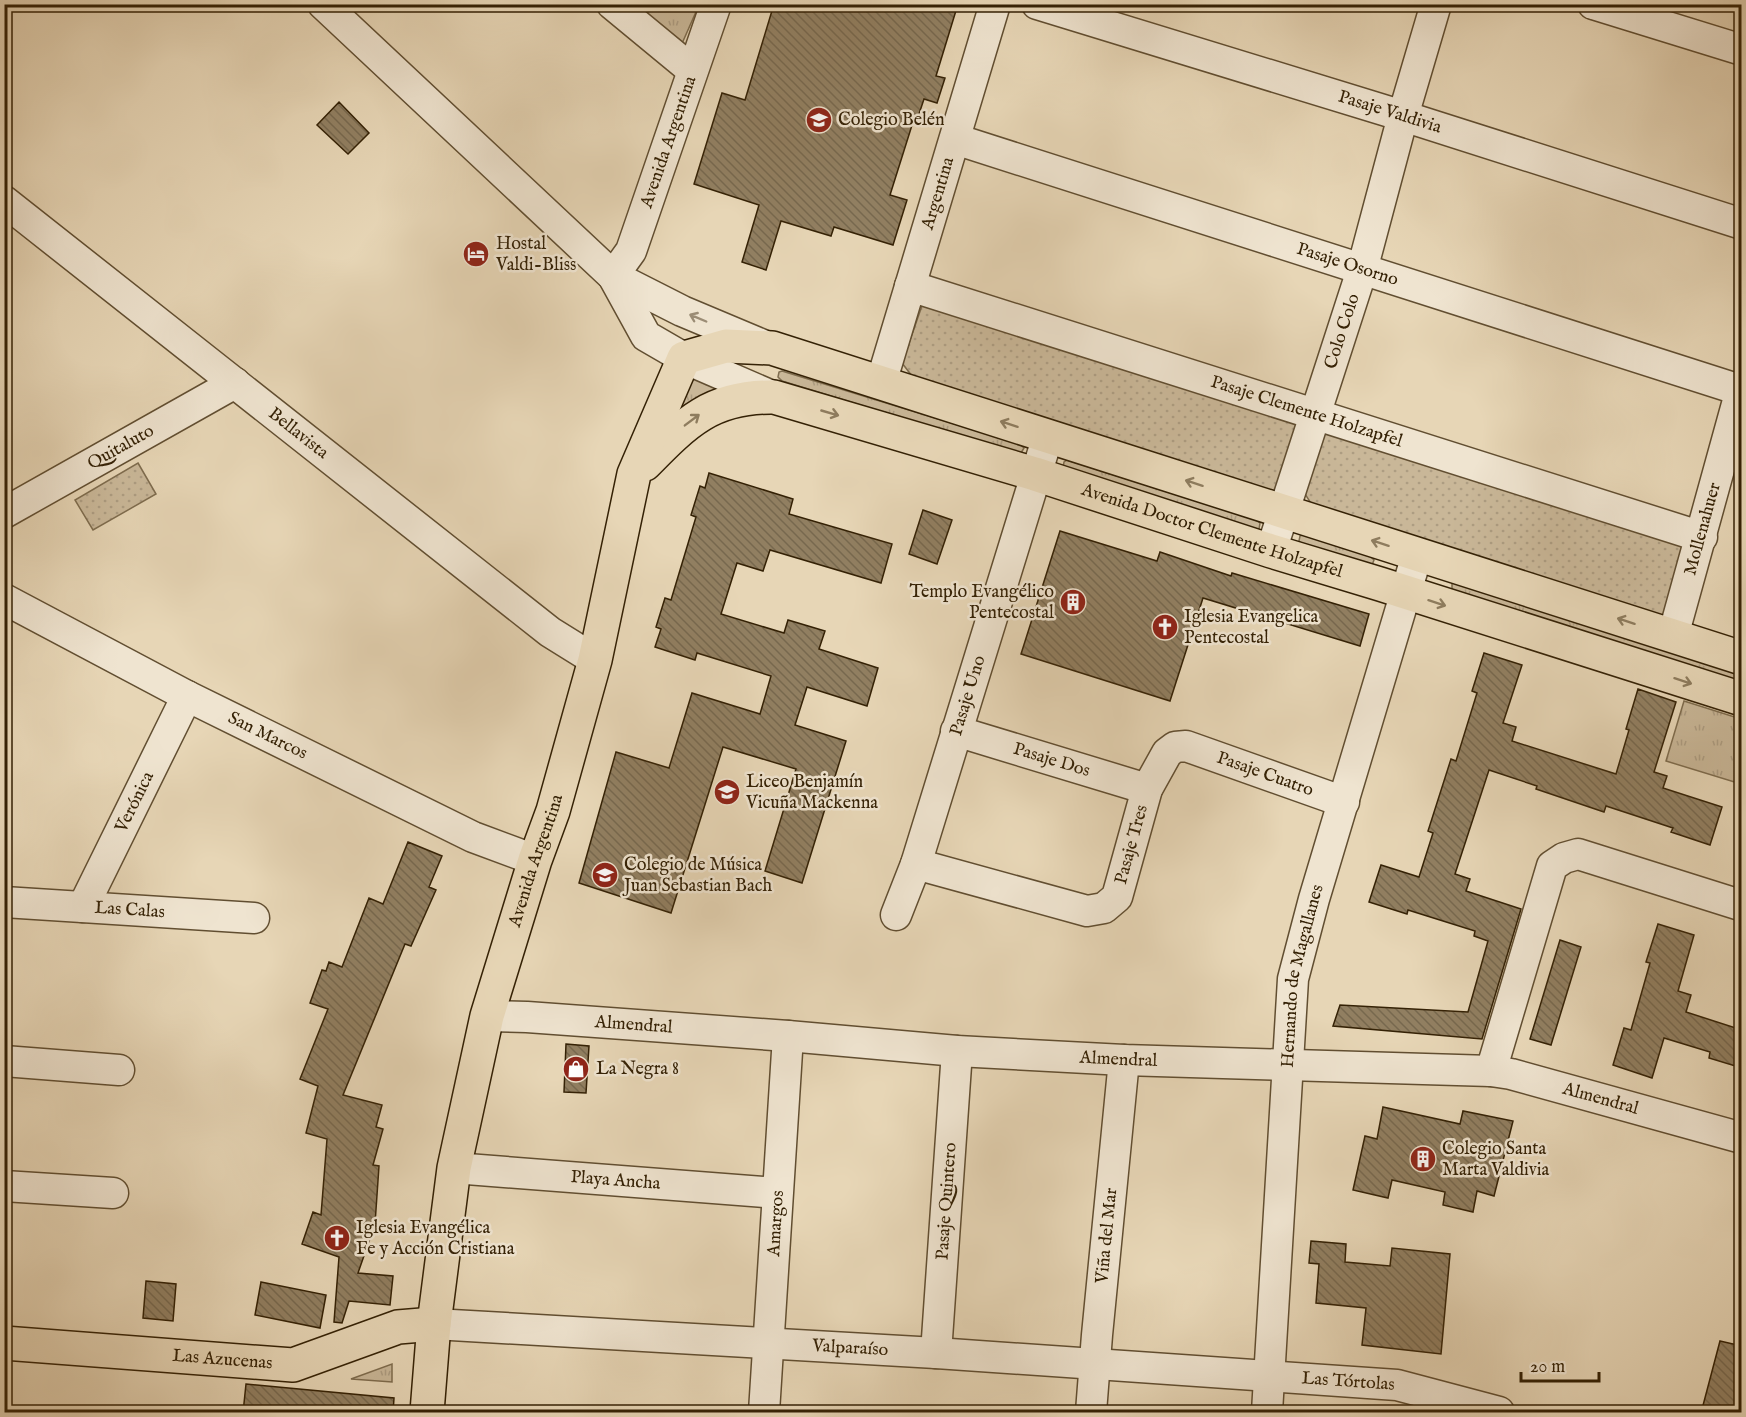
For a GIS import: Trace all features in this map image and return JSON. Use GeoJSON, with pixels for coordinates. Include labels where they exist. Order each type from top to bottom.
{"type":"FeatureCollection","features":[{"type":"Feature","properties":{"kind":"main road"},"geometry":{"type":"LineString","coordinates":[[634,474],[684,358],[726,346],[772,348],[1742,658]]}},
{"type":"Feature","properties":{"kind":"main road"},"geometry":{"type":"LineString","coordinates":[[634,474],[685,425],[704,411],[729,401],[750,397],[774,397]]}},
{"type":"Feature","properties":{"kind":"main road","name":"Avenida Doctor Clemente Holzapfel"},"geometry":{"type":"LineString","coordinates":[[774,397],[1035,474],[1271,551],[1742,699]]}},
{"type":"Feature","properties":{"kind":"main road","name":"Avenida Argentina"},"geometry":{"type":"LineString","coordinates":[[427,1413],[434,1324],[454,1168],[487,1016],[535,860],[553,811],[595,660],[634,474]]}},
{"type":"Feature","properties":{"kind":"main road","name":"Las Azucenas"},"geometry":{"type":"LineString","coordinates":[[4,1343],[293,1365],[398,1327],[434,1324]]}},
{"type":"Feature","properties":{"kind":"street","name":"Avenida Doctor Clemente Holzapfel"},"geometry":{"type":"LineString","coordinates":[[323,4],[614,276],[646,336],[684,358],[774,397]]}},
{"type":"Feature","properties":{"kind":"street"},"geometry":{"type":"LineString","coordinates":[[612,4],[692,70]]}},
{"type":"Feature","properties":{"kind":"street","name":"Avenida Argentina"},"geometry":{"type":"LineString","coordinates":[[614,276],[631,251],[716,4]]}},
{"type":"Feature","properties":{"kind":"street","name":"Argentina"},"geometry":{"type":"LineString","coordinates":[[881,383],[994,4]]}},
{"type":"Feature","properties":{"kind":"street","name":"Pasaje Valdivia"},"geometry":{"type":"LineString","coordinates":[[1037,4],[1403,116],[1742,224]]}},
{"type":"Feature","properties":{"kind":"street","name":"Colo Colo"},"geometry":{"type":"LineString","coordinates":[[1271,551],[1362,270],[1436,4]]}},
{"type":"Feature","properties":{"kind":"street"},"geometry":{"type":"LineString","coordinates":[[1593,4],[1742,50]]}},
{"type":"Feature","properties":{"kind":"street","name":"Pasaje Osorno"},"geometry":{"type":"LineString","coordinates":[[955,139],[1362,270],[1741,388]]}},
{"type":"Feature","properties":{"kind":"street","name":"Bellavista"},"geometry":{"type":"LineString","coordinates":[[4,201],[550,632],[595,660]]}},
{"type":"Feature","properties":{"kind":"street"},"geometry":{"type":"LineString","coordinates":[[614,276],[682,311],[772,348]]}},
{"type":"Feature","properties":{"kind":"street","name":"Pasaje Clemente Holzapfel"},"geometry":{"type":"LineString","coordinates":[[910,286],[1702,537]]}},
{"type":"Feature","properties":{"kind":"street","name":"Quitaluto"},"geometry":{"type":"LineString","coordinates":[[4,513],[235,383]]}},
{"type":"Feature","properties":{"kind":"street","name":"Mollenahuer"},"geometry":{"type":"LineString","coordinates":[[1673,636],[1741,388]]}},
{"type":"Feature","properties":{"kind":"street"},"geometry":{"type":"LineString","coordinates":[[1035,474],[1048,436]]}},
{"type":"Feature","properties":{"kind":"street","name":"Pasaje Uno"},"geometry":{"type":"LineString","coordinates":[[896,915],[916,864],[1035,474]]}},
{"type":"Feature","properties":{"kind":"street","name":"Hernando de Magallanes"},"geometry":{"type":"LineString","coordinates":[[1267,1413],[1293,979],[1314,899],[1417,555]]}},
{"type":"Feature","properties":{"kind":"street","name":"San Marcos"},"geometry":{"type":"LineString","coordinates":[[4,599],[187,696],[473,837],[535,860]]}},
{"type":"Feature","properties":{"kind":"street","name":"Verónica"},"geometry":{"type":"LineString","coordinates":[[83,907],[187,696]]}},
{"type":"Feature","properties":{"kind":"street","name":"Pasaje Dos"},"geometry":{"type":"LineString","coordinates":[[956,731],[1147,789]]}},
{"type":"Feature","properties":{"kind":"street","name":"Pasaje Cuatro"},"geometry":{"type":"LineString","coordinates":[[1186,746],[1344,802]]}},
{"type":"Feature","properties":{"kind":"street","name":"Pasaje Tres"},"geometry":{"type":"LineString","coordinates":[[916,864],[1087,910],[1104,908],[1117,897],[1147,789],[1167,753],[1175,747],[1186,746]]}},
{"type":"Feature","properties":{"kind":"street"},"geometry":{"type":"LineString","coordinates":[[1491,1071],[1552,866],[1564,858],[1578,854],[1740,905],[1742,901]]}},
{"type":"Feature","properties":{"kind":"street","name":"Las Calas"},"geometry":{"type":"LineString","coordinates":[[4,902],[254,918]]}},
{"type":"Feature","properties":{"kind":"street","name":"Almendral"},"geometry":{"type":"LineString","coordinates":[[487,1016],[788,1036],[957,1051],[1124,1060],[1491,1071],[1511,1074],[1742,1138]]}},
{"type":"Feature","properties":{"kind":"street","name":"Amargos"},"geometry":{"type":"LineString","coordinates":[[764,1413],[788,1036]]}},
{"type":"Feature","properties":{"kind":"street","name":"Pasaje Quintero"},"geometry":{"type":"LineString","coordinates":[[936,1353],[957,1051]]}},
{"type":"Feature","properties":{"kind":"street","name":"Viña del Mar"},"geometry":{"type":"LineString","coordinates":[[1091,1413],[1124,1060]]}},
{"type":"Feature","properties":{"kind":"street"},"geometry":{"type":"LineString","coordinates":[[4,1061],[119,1070]]}},
{"type":"Feature","properties":{"kind":"street","name":"Playa Ancha"},"geometry":{"type":"LineString","coordinates":[[454,1168],[777,1193]]}},
{"type":"Feature","properties":{"kind":"street"},"geometry":{"type":"LineString","coordinates":[[4,1186],[113,1193]]}},
{"type":"Feature","properties":{"kind":"street","name":"Valparaíso"},"geometry":{"type":"LineString","coordinates":[[434,1324],[936,1353],[1268,1377]]}},
{"type":"Feature","properties":{"kind":"street","name":"Las Tórtolas"},"geometry":{"type":"LineString","coordinates":[[1268,1377],[1397,1385],[1499,1413]]}},
{"type":"Feature","properties":{"kind":"green space"},"geometry":{"type":"Polygon","coordinates":[[[655,5],[699,5],[680,48],[642,18],[655,5]]]}},
{"type":"Feature","properties":{"kind":"green space"},"geometry":{"type":"Polygon","coordinates":[[[924,300],[1306,419],[1282,498],[912,376],[902,363],[924,300]]]}},
{"type":"Feature","properties":{"kind":"green space"},"geometry":{"type":"Polygon","coordinates":[[[700,370],[733,383],[670,421],[689,380],[700,370]]]}},
{"type":"Feature","properties":{"kind":"green space"},"geometry":{"type":"Polygon","coordinates":[[[782,371],[1020,444],[1024,448],[1021,453],[1017,453],[782,381],[778,377],[779,372],[782,371]]]}},
{"type":"Feature","properties":{"kind":"green space"},"geometry":{"type":"Polygon","coordinates":[[[1324,429],[1693,541],[1664,618],[1316,511],[1303,491],[1324,429]]]}},
{"type":"Feature","properties":{"kind":"green space"},"geometry":{"type":"Polygon","coordinates":[[[1067,460],[1256,520],[1260,523],[1259,529],[1253,529],[1063,467],[1067,460]]]}},
{"type":"Feature","properties":{"kind":"green space"},"geometry":{"type":"Polygon","coordinates":[[[138,463],[156,494],[93,530],[75,500],[138,463]]]}},
{"type":"Feature","properties":{"kind":"green space"},"geometry":{"type":"Polygon","coordinates":[[[1304,534],[1370,556],[1374,560],[1372,565],[1304,545],[1299,541],[1300,536],[1304,534]]]}},
{"type":"Feature","properties":{"kind":"green space"},"geometry":{"type":"Polygon","coordinates":[[[1455,582],[1741,672],[1741,682],[1452,591],[1452,584],[1455,582]]]}},
{"type":"Feature","properties":{"kind":"green space"},"geometry":{"type":"Polygon","coordinates":[[[1684,701],[1741,719],[1741,784],[1666,761],[1684,701]]]}},
{"type":"Feature","properties":{"kind":"green space"},"geometry":{"type":"Polygon","coordinates":[[[392,1364],[392,1382],[351,1379],[392,1364]]]}},
{"type":"Feature","properties":{"kind":"building","name":"Colegio Belén"},"geometry":{"type":"Polygon","coordinates":[[[774,4],[958,4],[936,76],[945,78],[937,103],[924,99],[916,123],[913,122],[890,195],[907,200],[893,245],[834,227],[831,236],[781,221],[766,270],[742,262],[759,205],[694,184],[722,93],[745,100],[774,4]]]}},
{"type":"Feature","properties":{"kind":"building"},"geometry":{"type":"Polygon","coordinates":[[[339,102],[369,133],[348,154],[317,125],[339,102]]]}},
{"type":"Feature","properties":{"kind":"building"},"geometry":{"type":"Polygon","coordinates":[[[709,473],[793,499],[789,514],[892,544],[881,583],[770,550],[763,571],[737,563],[721,614],[784,633],[788,620],[825,631],[819,649],[878,668],[867,706],[807,687],[795,725],[846,741],[802,883],[765,871],[796,769],[723,747],[671,913],[579,883],[616,752],[669,768],[692,693],[760,714],[771,676],[697,653],[695,660],[655,647],[661,629],[656,627],[665,598],[671,600],[696,517],[691,515],[700,486],[705,488],[709,473]]]}},
{"type":"Feature","properties":{"kind":"building"},"geometry":{"type":"Polygon","coordinates":[[[923,510],[952,520],[937,564],[909,554],[923,510]]]}},
{"type":"Feature","properties":{"kind":"building"},"geometry":{"type":"Polygon","coordinates":[[[1060,531],[1157,561],[1160,552],[1231,576],[1232,573],[1369,614],[1360,646],[1203,598],[1170,701],[1021,654],[1060,531]]]}},
{"type":"Feature","properties":{"kind":"building"},"geometry":{"type":"Polygon","coordinates":[[[1484,653],[1522,665],[1503,723],[1516,727],[1512,741],[1616,774],[1638,689],[1676,702],[1654,772],[1667,776],[1663,788],[1722,807],[1710,845],[1671,832],[1673,828],[1606,806],[1604,812],[1489,770],[1455,874],[1470,879],[1466,891],[1521,909],[1482,1039],[1333,1026],[1340,1005],[1468,1012],[1488,941],[1474,936],[1475,931],[1408,910],[1407,914],[1369,902],[1381,865],[1419,877],[1433,833],[1428,831],[1451,759],[1456,761],[1477,693],[1472,691],[1484,653]]]}},
{"type":"Feature","properties":{"kind":"building"},"geometry":{"type":"Polygon","coordinates":[[[408,842],[442,856],[429,887],[436,890],[411,946],[405,944],[343,1095],[382,1105],[376,1127],[383,1129],[373,1165],[379,1166],[375,1224],[358,1273],[393,1276],[390,1305],[349,1301],[342,1323],[334,1322],[339,1257],[302,1244],[313,1212],[321,1215],[327,1139],[306,1133],[318,1086],[300,1079],[328,1009],[310,1003],[322,970],[326,971],[329,962],[342,967],[369,898],[383,904],[408,842]]]}},
{"type":"Feature","properties":{"kind":"building"},"geometry":{"type":"Polygon","coordinates":[[[1658,924],[1694,935],[1678,991],[1691,995],[1686,1012],[1742,1030],[1742,1068],[1709,1058],[1710,1052],[1664,1038],[1652,1078],[1613,1065],[1624,1028],[1631,1030],[1650,963],[1646,962],[1658,924]]]}},
{"type":"Feature","properties":{"kind":"building"},"geometry":{"type":"Polygon","coordinates":[[[1560,940],[1581,947],[1551,1045],[1530,1039],[1560,940]]]}},
{"type":"Feature","properties":{"kind":"building","name":"La Negra 8"},"geometry":{"type":"Polygon","coordinates":[[[566,1044],[589,1046],[586,1093],[564,1092],[566,1044]]]}},
{"type":"Feature","properties":{"kind":"building","name":"Colegio Santa Marta Valdivia"},"geometry":{"type":"Polygon","coordinates":[[[1383,1107],[1460,1124],[1463,1111],[1513,1121],[1494,1196],[1477,1191],[1473,1212],[1443,1205],[1445,1192],[1392,1180],[1388,1198],[1353,1190],[1365,1136],[1377,1139],[1383,1107]]]}},
{"type":"Feature","properties":{"kind":"building"},"geometry":{"type":"Polygon","coordinates":[[[1311,1241],[1346,1244],[1345,1262],[1390,1266],[1392,1248],[1450,1254],[1441,1354],[1362,1345],[1366,1308],[1316,1303],[1319,1264],[1309,1263],[1311,1241]]]}},
{"type":"Feature","properties":{"kind":"building"},"geometry":{"type":"Polygon","coordinates":[[[146,1281],[176,1284],[173,1321],[143,1318],[146,1281]]]}},
{"type":"Feature","properties":{"kind":"building"},"geometry":{"type":"Polygon","coordinates":[[[261,1282],[326,1295],[320,1328],[255,1315],[261,1282]]]}},
{"type":"Feature","properties":{"kind":"building"},"geometry":{"type":"Polygon","coordinates":[[[1720,1341],[1742,1346],[1742,1413],[1701,1413],[1720,1341]]]}},
{"type":"Feature","properties":{"kind":"building"},"geometry":{"type":"Polygon","coordinates":[[[246,1384],[394,1398],[393,1413],[243,1413],[246,1384]]]}},
{"type":"Feature","properties":{"kind":"place","name":"Colegio Belén"},"geometry":{"type":"Point","coordinates":[819,120]}},
{"type":"Feature","properties":{"kind":"place","name":"Hostal Valdi-Bliss"},"geometry":{"type":"Point","coordinates":[476,254]}},
{"type":"Feature","properties":{"kind":"place","name":"Templo Evangélico Pentecostal"},"geometry":{"type":"Point","coordinates":[1073,602]}},
{"type":"Feature","properties":{"kind":"place","name":"Iglesia Evangelica Pentecostal"},"geometry":{"type":"Point","coordinates":[1165,627]}},
{"type":"Feature","properties":{"kind":"place","name":"Liceo Benjamín Vicuña Mackenna"},"geometry":{"type":"Point","coordinates":[727,792]}},
{"type":"Feature","properties":{"kind":"place","name":"Colegio de Música Juan Sebastian Bach"},"geometry":{"type":"Point","coordinates":[605,875]}},
{"type":"Feature","properties":{"kind":"place","name":"La Negra 8"},"geometry":{"type":"Point","coordinates":[576,1069]}},
{"type":"Feature","properties":{"kind":"place","name":"Colegio Santa Marta Valdivia"},"geometry":{"type":"Point","coordinates":[1423,1159]}},
{"type":"Feature","properties":{"kind":"place","name":"Iglesia Evangélica Fe y Acción Cristiana"},"geometry":{"type":"Point","coordinates":[337,1238]}}]}
